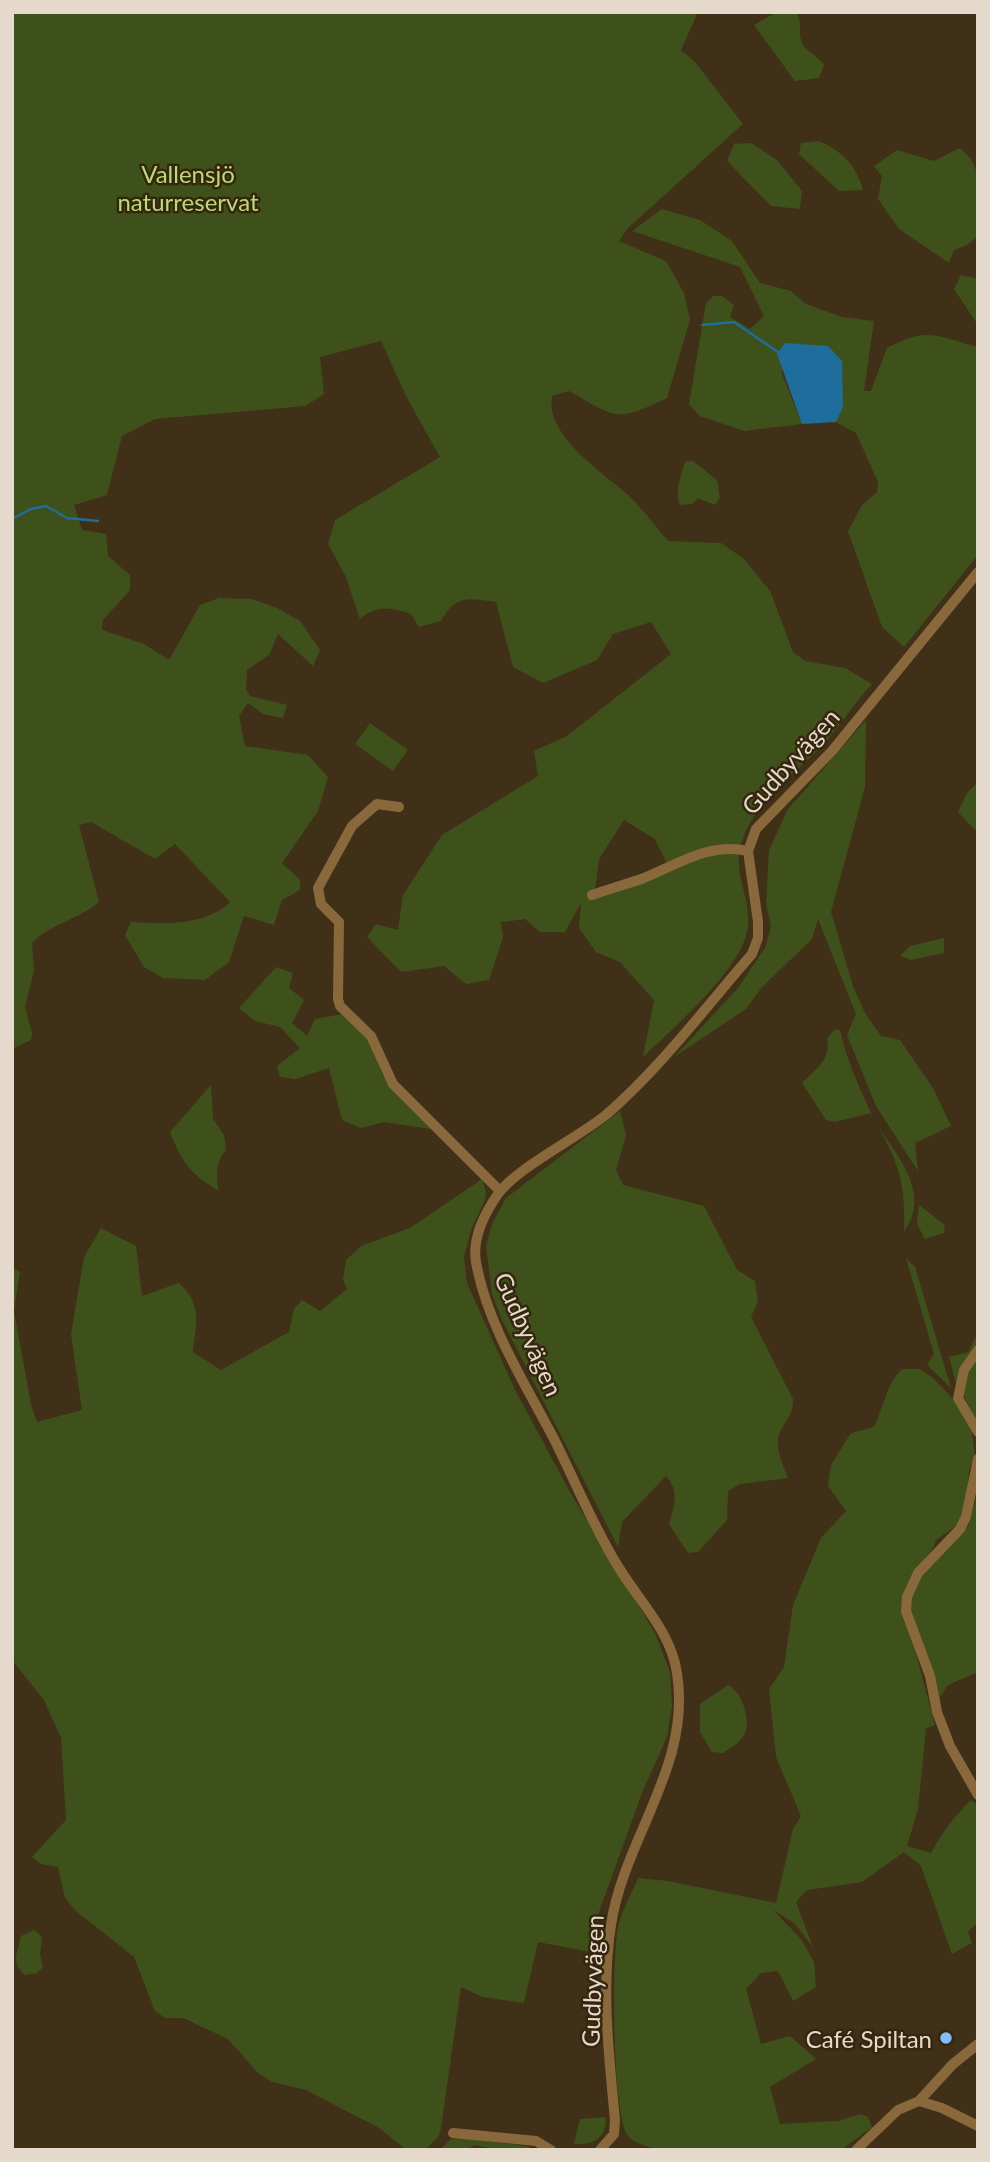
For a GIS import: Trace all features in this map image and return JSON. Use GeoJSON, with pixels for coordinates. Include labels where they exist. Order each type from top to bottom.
{"type":"FeatureCollection","features":[{"type":"Feature","properties":{"kind":"street","name":"Gudbyvägen"},"geometry":{"type":"LineString","coordinates":[[609,2142],[614,2134],[615,2120],[609,2038],[611,1925],[621,1888],[677,1740],[680,1708],[677,1671],[664,1633],[619,1567],[489,1306],[475,1261],[476,1235],[500,1191],[607,1113],[675,1044],[752,954],[758,938],[758,922],[748,850],[756,829],[832,751],[978,572]]}},
{"type":"Feature","properties":{"kind":"street"},"geometry":{"type":"LineString","coordinates":[[399,807],[377,804],[363,814],[346,834],[318,888],[321,904],[339,922],[338,999],[340,1006],[371,1036],[393,1084],[500,1191]]}},
{"type":"Feature","properties":{"kind":"street"},"geometry":{"type":"LineString","coordinates":[[592,895],[644,878],[696,853],[736,848],[748,850]]}},
{"type":"Feature","properties":{"kind":"street"},"geometry":{"type":"LineString","coordinates":[[978,1350],[964,1370],[958,1398],[978,1432]]}},
{"type":"Feature","properties":{"kind":"street"},"geometry":{"type":"LineString","coordinates":[[978,1460],[973,1475],[971,1506],[966,1517],[960,1529],[918,1573],[907,1598],[906,1611],[930,1676],[937,1712],[950,1746],[978,1796]]}},
{"type":"Feature","properties":{"kind":"street"},"geometry":{"type":"LineString","coordinates":[[856,2150],[898,2110],[919,2101],[953,2064],[978,2044]]}},
{"type":"Feature","properties":{"kind":"street"},"geometry":{"type":"LineString","coordinates":[[919,2101],[942,2108],[978,2126]]}},
{"type":"Feature","properties":{"kind":"street"},"geometry":{"type":"LineString","coordinates":[[453,2133],[536,2141],[551,2150]]}},
{"type":"Feature","properties":{"kind":"street"},"geometry":{"type":"LineString","coordinates":[[600,2150],[609,2142],[620,2150]]}},
{"type":"Feature","properties":{"kind":"green space","name":"Vallensjö naturreservat"},"geometry":{"type":"Polygon","coordinates":[[[12,12],[698,12],[681,50],[695,62],[743,124],[627,229],[619,241],[666,261],[684,293],[690,319],[667,398],[636,411],[616,414],[607,412],[569,391],[552,396],[552,411],[566,439],[633,500],[668,541],[721,543],[744,559],[770,591],[793,652],[805,661],[845,668],[872,684],[829,738],[770,796],[750,823],[743,838],[739,862],[748,926],[744,942],[734,960],[705,996],[643,1057],[654,1000],[620,962],[596,952],[579,928],[581,903],[565,932],[540,932],[525,919],[501,922],[503,937],[489,980],[466,984],[444,966],[401,972],[367,937],[376,924],[398,930],[403,895],[442,835],[538,776],[534,751],[567,736],[671,654],[651,622],[613,634],[597,660],[543,683],[513,667],[496,602],[464,600],[452,606],[441,621],[419,627],[411,614],[391,609],[378,609],[360,619],[346,577],[328,544],[335,520],[440,457],[406,396],[381,341],[320,357],[324,394],[305,406],[155,419],[122,436],[107,495],[74,505],[82,530],[106,534],[108,556],[130,575],[130,590],[103,620],[102,630],[144,644],[169,660],[200,605],[219,598],[252,599],[277,608],[300,621],[320,650],[313,666],[278,634],[269,655],[247,670],[246,689],[250,696],[287,705],[283,718],[263,714],[248,703],[239,716],[245,746],[308,755],[328,777],[318,811],[282,863],[300,880],[300,890],[282,900],[274,925],[244,916],[229,962],[205,980],[163,978],[144,967],[125,935],[131,922],[184,922],[209,916],[230,902],[175,844],[155,859],[91,822],[79,825],[99,902],[47,931],[32,943],[34,970],[25,1007],[32,1033],[31,1040],[12,1049],[12,12]],[[624,820],[599,859],[594,898],[670,870],[655,839],[624,820]]]}},
{"type":"Feature","properties":{"kind":"green space"},"geometry":{"type":"Polygon","coordinates":[[[777,12],[796,12],[802,44],[824,65],[819,78],[795,81],[754,25],[777,12]]]}},
{"type":"Feature","properties":{"kind":"green space"},"geometry":{"type":"Polygon","coordinates":[[[819,141],[847,160],[857,174],[863,190],[839,191],[799,154],[801,143],[819,141]]]}},
{"type":"Feature","properties":{"kind":"green space"},"geometry":{"type":"Polygon","coordinates":[[[751,143],[777,160],[802,191],[800,209],[771,206],[727,161],[734,144],[751,143]]]}},
{"type":"Feature","properties":{"kind":"green space"},"geometry":{"type":"Polygon","coordinates":[[[959,148],[968,155],[977,176],[978,236],[967,245],[954,250],[949,263],[899,229],[878,199],[882,176],[874,166],[897,150],[934,161],[959,148]]]}},
{"type":"Feature","properties":{"kind":"green space"},"geometry":{"type":"Polygon","coordinates":[[[662,209],[700,220],[732,241],[760,283],[791,291],[806,304],[842,317],[874,321],[864,391],[871,391],[887,348],[901,341],[932,335],[978,347],[978,555],[904,647],[882,627],[848,531],[862,505],[877,492],[878,482],[856,433],[836,422],[843,406],[782,363],[782,374],[802,424],[744,431],[700,416],[689,404],[706,303],[713,296],[722,296],[734,305],[730,317],[750,329],[764,316],[740,267],[632,231],[662,209]]]}},
{"type":"Feature","properties":{"kind":"green space"},"geometry":{"type":"Polygon","coordinates":[[[961,275],[978,279],[978,325],[954,289],[961,275]]]}},
{"type":"Feature","properties":{"kind":"green space"},"geometry":{"type":"Polygon","coordinates":[[[693,461],[717,480],[720,498],[715,505],[698,498],[692,504],[680,505],[678,489],[685,462],[693,461]]]}},
{"type":"Feature","properties":{"kind":"green space"},"geometry":{"type":"Polygon","coordinates":[[[866,720],[865,787],[831,912],[853,986],[865,1013],[881,1036],[900,1040],[933,1088],[951,1126],[915,1143],[918,1171],[876,1106],[847,1035],[856,1014],[818,919],[812,939],[762,987],[746,1009],[674,1057],[738,988],[765,948],[771,926],[766,904],[769,850],[788,809],[866,720]]]}},
{"type":"Feature","properties":{"kind":"green space"},"geometry":{"type":"Polygon","coordinates":[[[370,723],[408,750],[393,771],[355,744],[370,723]]]}},
{"type":"Feature","properties":{"kind":"green space"},"geometry":{"type":"Polygon","coordinates":[[[978,782],[978,833],[958,812],[967,793],[978,782]]]}},
{"type":"Feature","properties":{"kind":"green space"},"geometry":{"type":"Polygon","coordinates":[[[944,938],[944,953],[911,960],[900,956],[910,946],[944,938]]]}},
{"type":"Feature","properties":{"kind":"green space"},"geometry":{"type":"Polygon","coordinates":[[[276,967],[293,973],[289,988],[304,1000],[292,1023],[307,1036],[315,1019],[343,1014],[367,1036],[382,1073],[397,1095],[431,1129],[384,1122],[361,1128],[342,1120],[329,1068],[296,1079],[280,1077],[277,1066],[300,1048],[280,1027],[255,1021],[239,1008],[276,967]]]}},
{"type":"Feature","properties":{"kind":"green space"},"geometry":{"type":"Polygon","coordinates":[[[834,1030],[840,1030],[849,1061],[870,1111],[912,1184],[912,1215],[904,1232],[903,1197],[898,1170],[871,1113],[835,1122],[826,1120],[802,1083],[825,1058],[827,1038],[834,1030]]]}},
{"type":"Feature","properties":{"kind":"green space"},"geometry":{"type":"Polygon","coordinates":[[[211,1085],[213,1119],[224,1135],[226,1150],[217,1169],[219,1191],[188,1167],[170,1132],[211,1085]]]}},
{"type":"Feature","properties":{"kind":"green space"},"geometry":{"type":"Polygon","coordinates":[[[620,1111],[626,1135],[616,1170],[623,1185],[704,1206],[737,1270],[755,1281],[758,1302],[751,1317],[793,1399],[792,1409],[778,1440],[780,1457],[788,1478],[740,1484],[728,1491],[727,1520],[698,1552],[688,1553],[669,1524],[674,1493],[666,1476],[622,1522],[618,1547],[502,1320],[492,1294],[486,1246],[492,1224],[506,1198],[620,1111]]]}},
{"type":"Feature","properties":{"kind":"green space"},"geometry":{"type":"Polygon","coordinates":[[[482,1179],[486,1192],[485,1200],[471,1230],[464,1257],[467,1283],[515,1390],[570,1492],[655,1633],[670,1672],[672,1706],[667,1737],[642,1793],[599,1912],[596,1953],[538,1942],[524,2003],[483,1997],[461,1987],[441,2128],[438,2137],[425,2150],[407,2150],[379,2128],[306,2090],[272,2082],[258,2073],[228,2039],[183,2018],[165,2018],[155,2011],[134,1957],[76,1911],[65,1898],[58,1867],[41,1864],[32,1857],[66,1820],[61,1738],[44,1700],[12,1660],[12,1267],[20,1272],[14,1311],[31,1405],[37,1422],[82,1410],[71,1334],[84,1257],[101,1228],[136,1246],[142,1296],[179,1283],[187,1291],[196,1314],[193,1352],[221,1370],[289,1332],[294,1309],[302,1300],[320,1311],[347,1289],[343,1280],[346,1260],[361,1246],[410,1228],[482,1179]]]}},
{"type":"Feature","properties":{"kind":"green space"},"geometry":{"type":"Polygon","coordinates":[[[919,1205],[945,1225],[944,1233],[925,1239],[917,1224],[919,1205]]]}},
{"type":"Feature","properties":{"kind":"green space"},"geometry":{"type":"Polygon","coordinates":[[[906,1258],[915,1267],[951,1388],[927,1365],[934,1354],[906,1258]]]}},
{"type":"Feature","properties":{"kind":"green space"},"geometry":{"type":"Polygon","coordinates":[[[978,1333],[978,1423],[955,1380],[949,1357],[968,1352],[978,1333]]]}},
{"type":"Feature","properties":{"kind":"green space"},"geometry":{"type":"Polygon","coordinates":[[[902,1369],[919,1369],[931,1376],[954,1400],[971,1427],[975,1456],[969,1470],[966,1504],[960,1523],[936,1540],[909,1580],[902,1602],[935,1725],[926,1728],[918,1809],[907,1846],[931,1853],[959,1812],[971,1800],[978,1805],[978,1923],[968,1931],[972,1943],[952,1954],[921,1866],[904,1852],[862,1882],[807,1890],[796,1902],[813,1947],[794,1923],[773,1910],[801,1939],[814,1962],[816,1987],[793,2001],[778,1971],[761,1973],[746,1989],[761,2044],[790,2036],[816,2059],[770,2087],[780,2124],[838,2121],[861,2114],[868,2117],[872,2127],[841,2150],[662,2150],[643,2145],[628,2136],[623,2122],[616,2067],[615,1965],[616,1939],[621,1917],[638,1878],[668,1881],[776,1903],[793,1829],[801,1816],[776,1757],[769,1689],[784,1667],[793,1605],[821,1538],[846,1511],[828,1486],[831,1465],[851,1433],[874,1427],[889,1389],[902,1369]]]}},
{"type":"Feature","properties":{"kind":"green space"},"geometry":{"type":"Polygon","coordinates":[[[978,1491],[978,1672],[948,1685],[939,1699],[910,1607],[914,1589],[924,1573],[969,1525],[978,1491]]]}},
{"type":"Feature","properties":{"kind":"green space"},"geometry":{"type":"Polygon","coordinates":[[[728,1685],[738,1694],[744,1707],[746,1729],[735,1745],[723,1753],[712,1752],[700,1732],[700,1704],[728,1685]]]}},
{"type":"Feature","properties":{"kind":"green space"},"geometry":{"type":"Polygon","coordinates":[[[34,1930],[42,1937],[40,1955],[43,1967],[37,1973],[25,1975],[16,1962],[17,1952],[21,1936],[34,1930]]]}},
{"type":"Feature","properties":{"kind":"green space"},"geometry":{"type":"Polygon","coordinates":[[[606,2117],[604,2131],[598,2139],[574,2144],[580,2119],[606,2117]]]}},
{"type":"Feature","properties":{"kind":"green space"},"geometry":{"type":"Polygon","coordinates":[[[451,2139],[526,2146],[535,2150],[502,2150],[474,2145],[467,2150],[440,2150],[451,2139]]]}},
{"type":"Feature","properties":{"kind":"water"},"geometry":{"type":"Polygon","coordinates":[[[785,343],[828,346],[842,361],[843,407],[836,422],[802,424],[777,354],[785,343]]]}},
{"type":"Feature","properties":{"kind":"waterway"},"geometry":{"type":"LineString","coordinates":[[702,325],[734,322],[778,352]]}},
{"type":"Feature","properties":{"kind":"waterway"},"geometry":{"type":"LineString","coordinates":[[12,519],[31,509],[46,506],[67,518],[98,521]]}},
{"type":"Feature","properties":{"kind":"place","name":"Café Spiltan"},"geometry":{"type":"Point","coordinates":[946,2038]}}]}
